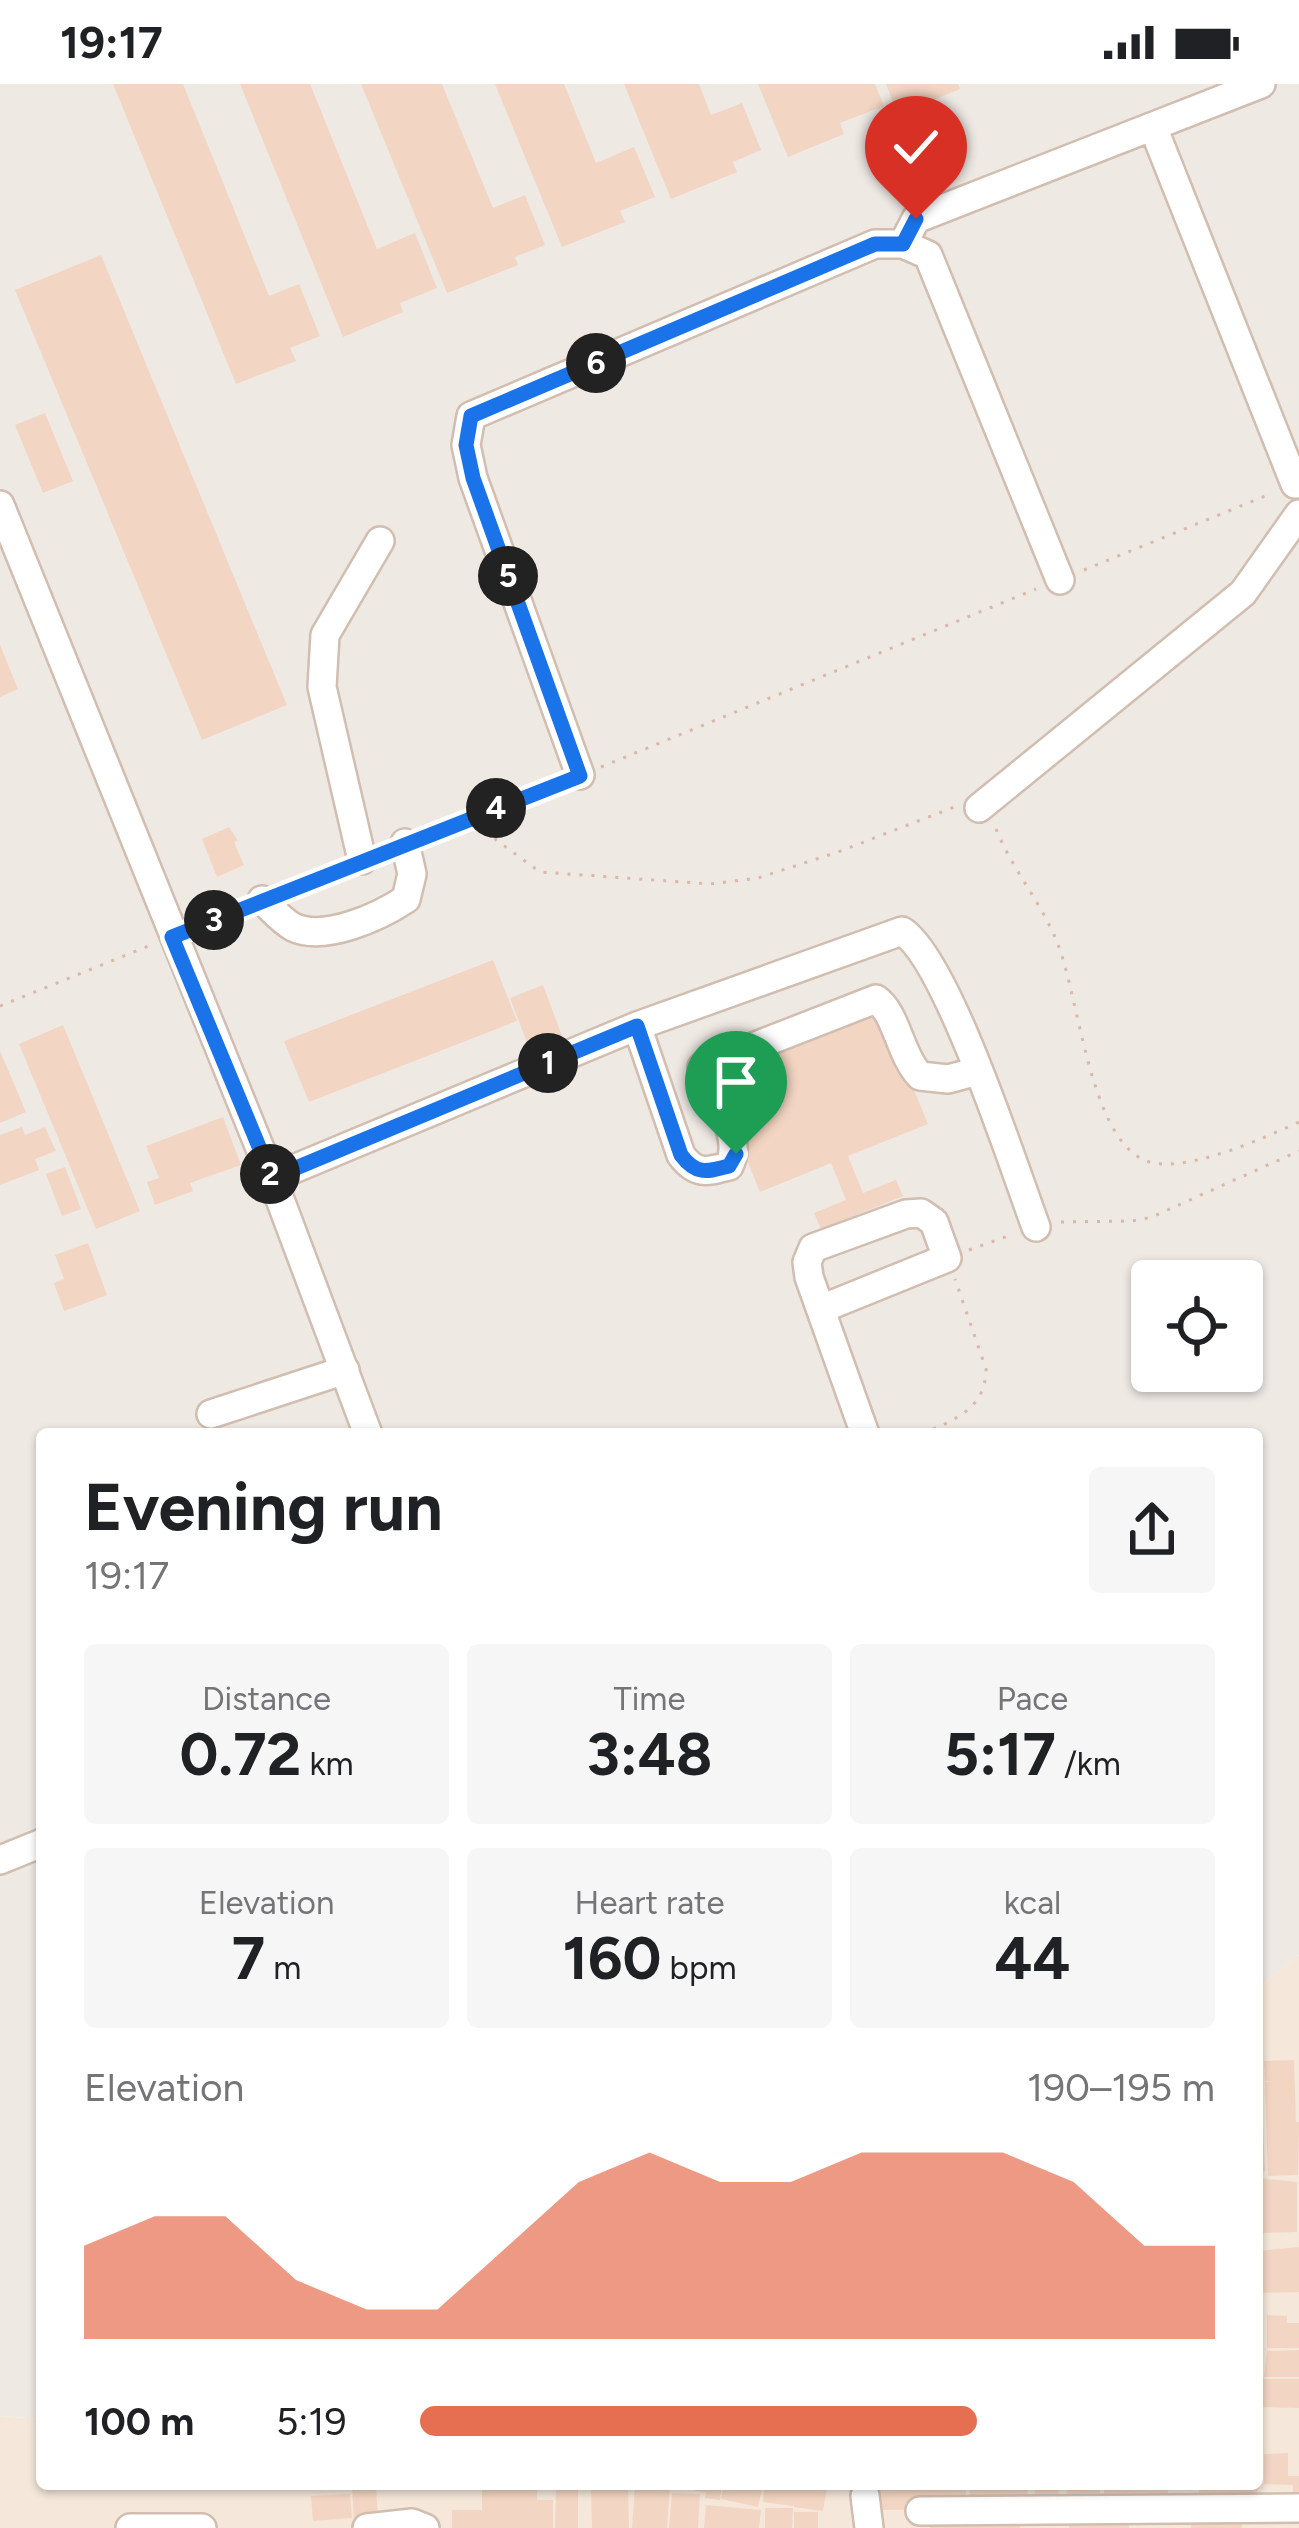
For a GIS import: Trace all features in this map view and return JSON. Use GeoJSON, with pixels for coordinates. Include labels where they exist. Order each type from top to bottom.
{"type":"FeatureCollection","features":[{"type":"Feature","properties":{"kind":"street"},"geometry":{"type":"LineString","coordinates":[[903,244],[916,219],[1261,84]]}},
{"type":"Feature","properties":{"kind":"street"},"geometry":{"type":"LineString","coordinates":[[1153,127],[1295,484]]}},
{"type":"Feature","properties":{"kind":"street"},"geometry":{"type":"LineString","coordinates":[[580,776],[473,478],[466,445],[471,416],[875,244],[903,244],[928,255],[1060,580]]}},
{"type":"Feature","properties":{"kind":"street"},"geometry":{"type":"LineString","coordinates":[[0,505],[272,1178],[366,1428]]}},
{"type":"Feature","properties":{"kind":"street"},"geometry":{"type":"LineString","coordinates":[[979,808],[1243,593],[1299,514]]}},
{"type":"Feature","properties":{"kind":"street"},"geometry":{"type":"LineString","coordinates":[[362,860],[322,687],[325,635],[380,541]]}},
{"type":"Feature","properties":{"kind":"street"},"geometry":{"type":"LineString","coordinates":[[262,900],[292,926],[320,933],[389,910],[406,899],[412,874],[405,843]]}},
{"type":"Feature","properties":{"kind":"street"},"geometry":{"type":"LineString","coordinates":[[272,1178],[637,1026],[902,931],[915,939],[943,991],[1036,1227]]}},
{"type":"Feature","properties":{"kind":"street"},"geometry":{"type":"LineString","coordinates":[[637,1026],[681,1155],[691,1168],[704,1173],[729,1166],[736,1154],[702,1066],[844,1011],[877,999],[886,1006],[906,1060],[920,1076],[948,1079],[978,1071]]}},
{"type":"Feature","properties":{"kind":"street"},"geometry":{"type":"LineString","coordinates":[[821,1309],[947,1258],[934,1222],[921,1213],[906,1214],[813,1249],[807,1262],[809,1277],[863,1428]]}},
{"type":"Feature","properties":{"kind":"street"},"geometry":{"type":"LineString","coordinates":[[211,1414],[345,1370]]}},
{"type":"Feature","properties":{"kind":"street"},"geometry":{"type":"LineString","coordinates":[[0,1860],[36,1845]]}},
{"type":"Feature","properties":{"kind":"street"},"geometry":{"type":"LineString","coordinates":[[865,2496],[868,2528]]}},
{"type":"Feature","properties":{"kind":"street"},"geometry":{"type":"LineString","coordinates":[[920,2511],[1299,2508]]}},
{"type":"Feature","properties":{"kind":"street"},"geometry":{"type":"LineString","coordinates":[[367,2528],[412,2523],[425,2528]]}},
{"type":"Feature","properties":{"kind":"street"},"geometry":{"type":"LineString","coordinates":[[130,2528],[202,2528]]}},
{"type":"Feature","properties":{"kind":"path"},"geometry":{"type":"LineString","coordinates":[[405,843],[1295,484]]}},
{"type":"Feature","properties":{"kind":"path"},"geometry":{"type":"LineString","coordinates":[[0,1006],[362,860]]}},
{"type":"Feature","properties":{"kind":"path"},"geometry":{"type":"LineString","coordinates":[[935,1428],[965,1414],[981,1398],[986,1383],[986,1369],[947,1258],[1036,1227],[1152,1217],[1299,1150]]}},
{"type":"Feature","properties":{"kind":"shaded area"},"geometry":{"type":"Polygon","coordinates":[[[0,84],[1299,84],[1299,1955],[1263,1984],[1263,1428],[36,1428],[36,2419],[0,2416],[0,84]]]}},
{"type":"Feature","properties":{"kind":"shaded area"},"geometry":{"type":"Polygon","coordinates":[[[1299,1955],[1299,2528],[0,2528],[0,2416],[36,2419],[36,2490],[1263,2490],[1263,1984],[1299,1955]]]}},
{"type":"Feature","properties":{"kind":"building"},"geometry":{"type":"Polygon","coordinates":[[[113,84],[183,84],[269,296],[299,284],[320,336],[290,348],[296,361],[236,384],[113,84]]]}},
{"type":"Feature","properties":{"kind":"building"},"geometry":{"type":"Polygon","coordinates":[[[240,84],[310,84],[377,249],[415,233],[437,288],[400,303],[403,312],[343,337],[240,84]]]}},
{"type":"Feature","properties":{"kind":"building"},"geometry":{"type":"Polygon","coordinates":[[[361,84],[442,84],[493,208],[525,195],[545,245],[515,257],[518,265],[447,293],[361,84]]]}},
{"type":"Feature","properties":{"kind":"building"},"geometry":{"type":"Polygon","coordinates":[[[495,84],[564,84],[596,163],[634,147],[655,197],[620,211],[625,222],[562,247],[495,84]]]}},
{"type":"Feature","properties":{"kind":"building"},"geometry":{"type":"Polygon","coordinates":[[[624,84],[699,84],[711,115],[742,103],[761,150],[733,162],[737,172],[671,199],[624,84]]]}},
{"type":"Feature","properties":{"kind":"building"},"geometry":{"type":"Polygon","coordinates":[[[758,84],[875,84],[884,106],[840,123],[844,134],[788,157],[758,84]]]}},
{"type":"Feature","properties":{"kind":"building"},"geometry":{"type":"Polygon","coordinates":[[[886,84],[958,84],[960,89],[898,114],[886,84]]]}},
{"type":"Feature","properties":{"kind":"building"},"geometry":{"type":"Polygon","coordinates":[[[101,255],[287,705],[202,740],[15,290],[101,255]]]}},
{"type":"Feature","properties":{"kind":"building"},"geometry":{"type":"Polygon","coordinates":[[[45,413],[73,481],[43,493],[15,425],[45,413]]]}},
{"type":"Feature","properties":{"kind":"building"},"geometry":{"type":"Polygon","coordinates":[[[0,645],[18,689],[0,697],[0,645]]]}},
{"type":"Feature","properties":{"kind":"building"},"geometry":{"type":"Polygon","coordinates":[[[229,827],[244,865],[217,877],[202,839],[229,827]]]}},
{"type":"Feature","properties":{"kind":"building"},"geometry":{"type":"Polygon","coordinates":[[[493,960],[517,1021],[309,1102],[284,1041],[493,960]]]}},
{"type":"Feature","properties":{"kind":"building"},"geometry":{"type":"Polygon","coordinates":[[[543,985],[564,1041],[531,1053],[510,998],[543,985]]]}},
{"type":"Feature","properties":{"kind":"building"},"geometry":{"type":"Polygon","coordinates":[[[878,1002],[928,1124],[848,1156],[863,1193],[896,1180],[903,1196],[821,1229],[814,1213],[846,1200],[831,1163],[760,1192],[710,1071],[878,1002]]]}},
{"type":"Feature","properties":{"kind":"building"},"geometry":{"type":"Polygon","coordinates":[[[63,1025],[140,1211],[96,1229],[19,1044],[63,1025]]]}},
{"type":"Feature","properties":{"kind":"building"},"geometry":{"type":"Polygon","coordinates":[[[0,1051],[26,1112],[0,1123],[0,1051]]]}},
{"type":"Feature","properties":{"kind":"building"},"geometry":{"type":"Polygon","coordinates":[[[223,1117],[241,1165],[190,1183],[193,1191],[155,1205],[147,1182],[159,1178],[146,1146],[223,1117]]]}},
{"type":"Feature","properties":{"kind":"building"},"geometry":{"type":"Polygon","coordinates":[[[22,1127],[25,1135],[45,1127],[56,1151],[35,1159],[39,1170],[0,1185],[0,1135],[22,1127]]]}},
{"type":"Feature","properties":{"kind":"building"},"geometry":{"type":"Polygon","coordinates":[[[65,1167],[81,1209],[62,1216],[46,1174],[65,1167]]]}},
{"type":"Feature","properties":{"kind":"building"},"geometry":{"type":"Polygon","coordinates":[[[88,1243],[107,1295],[64,1311],[54,1283],[64,1279],[55,1255],[88,1243]]]}},
{"type":"Feature","properties":{"kind":"building"},"geometry":{"type":"Polygon","coordinates":[[[1294,2060],[1298,2175],[1268,2176],[1265,2082],[1272,2081],[1265,2081],[1264,2061],[1294,2060]]]}},
{"type":"Feature","properties":{"kind":"building"},"geometry":{"type":"Polygon","coordinates":[[[1263,2179],[1297,2182],[1297,2232],[1263,2233],[1263,2179]]]}},
{"type":"Feature","properties":{"kind":"building"},"geometry":{"type":"Polygon","coordinates":[[[1299,2247],[1299,2292],[1263,2293],[1263,2251],[1299,2247]]]}},
{"type":"Feature","properties":{"kind":"building"},"geometry":{"type":"Polygon","coordinates":[[[1267,2315],[1287,2316],[1287,2323],[1299,2323],[1299,2348],[1267,2348],[1267,2315]]]}},
{"type":"Feature","properties":{"kind":"building"},"geometry":{"type":"Polygon","coordinates":[[[1299,2350],[1299,2377],[1264,2377],[1267,2351],[1299,2350]]]}},
{"type":"Feature","properties":{"kind":"building"},"geometry":{"type":"Polygon","coordinates":[[[1263,2379],[1299,2379],[1299,2408],[1263,2407],[1263,2379]]]}},
{"type":"Feature","properties":{"kind":"building"},"geometry":{"type":"Polygon","coordinates":[[[1288,2453],[1288,2476],[1299,2476],[1299,2503],[1293,2503],[1293,2485],[1264,2484],[1264,2454],[1288,2453]]]}},
{"type":"Feature","properties":{"kind":"building"},"geometry":{"type":"Polygon","coordinates":[[[352,2490],[376,2490],[378,2519],[354,2520],[352,2490]]]}},
{"type":"Feature","properties":{"kind":"building"},"geometry":{"type":"Polygon","coordinates":[[[482,2490],[537,2490],[537,2500],[553,2500],[553,2528],[452,2528],[452,2510],[482,2510],[482,2490]]]}},
{"type":"Feature","properties":{"kind":"building"},"geometry":{"type":"Polygon","coordinates":[[[556,2490],[578,2490],[578,2528],[555,2528],[556,2490]]]}},
{"type":"Feature","properties":{"kind":"building"},"geometry":{"type":"Polygon","coordinates":[[[591,2490],[628,2490],[629,2528],[592,2528],[591,2490]]]}},
{"type":"Feature","properties":{"kind":"building"},"geometry":{"type":"Polygon","coordinates":[[[635,2490],[670,2490],[667,2528],[632,2528],[635,2490]]]}},
{"type":"Feature","properties":{"kind":"building"},"geometry":{"type":"Polygon","coordinates":[[[721,2490],[720,2500],[705,2498],[706,2492],[695,2491],[721,2490]]]}},
{"type":"Feature","properties":{"kind":"building"},"geometry":{"type":"Polygon","coordinates":[[[723,2490],[762,2490],[758,2507],[721,2499],[723,2490]]]}},
{"type":"Feature","properties":{"kind":"building"},"geometry":{"type":"Polygon","coordinates":[[[764,2490],[827,2490],[823,2511],[794,2507],[794,2503],[763,2502],[764,2490]]]}},
{"type":"Feature","properties":{"kind":"building"},"geometry":{"type":"Polygon","coordinates":[[[871,2490],[966,2490],[966,2509],[878,2510],[871,2490]]]}},
{"type":"Feature","properties":{"kind":"building"},"geometry":{"type":"Polygon","coordinates":[[[970,2490],[1028,2490],[1027,2509],[969,2507],[970,2490]]]}},
{"type":"Feature","properties":{"kind":"building"},"geometry":{"type":"Polygon","coordinates":[[[1035,2490],[1059,2490],[1058,2506],[1034,2504],[1035,2490]]]}},
{"type":"Feature","properties":{"kind":"building"},"geometry":{"type":"Polygon","coordinates":[[[1067,2490],[1100,2490],[1100,2506],[1066,2505],[1067,2490]]]}},
{"type":"Feature","properties":{"kind":"building"},"geometry":{"type":"Polygon","coordinates":[[[1104,2490],[1168,2490],[1168,2508],[1104,2508],[1104,2490]]]}},
{"type":"Feature","properties":{"kind":"building"},"geometry":{"type":"Polygon","coordinates":[[[1199,2490],[1257,2490],[1258,2499],[1199,2500],[1199,2490]]]}},
{"type":"Feature","properties":{"kind":"building"},"geometry":{"type":"Polygon","coordinates":[[[672,2493],[700,2494],[698,2528],[669,2528],[672,2493]]]}},
{"type":"Feature","properties":{"kind":"building"},"geometry":{"type":"Polygon","coordinates":[[[350,2494],[352,2518],[313,2521],[311,2496],[350,2494]]]}},
{"type":"Feature","properties":{"kind":"building"},"geometry":{"type":"Polygon","coordinates":[[[706,2505],[761,2510],[759,2528],[704,2528],[706,2505]]]}},
{"type":"Feature","properties":{"kind":"building"},"geometry":{"type":"Polygon","coordinates":[[[765,2508],[793,2508],[792,2528],[765,2528],[765,2508]]]}},
{"type":"Feature","properties":{"kind":"building"},"geometry":{"type":"Polygon","coordinates":[[[794,2512],[818,2512],[818,2528],[794,2528],[794,2512]]]}},
{"type":"Feature","properties":{"kind":"building"},"geometry":{"type":"Polygon","coordinates":[[[930,2513],[1020,2515],[1020,2528],[930,2528],[930,2513]]]}},
{"type":"Feature","properties":{"kind":"building"},"geometry":{"type":"Polygon","coordinates":[[[1070,2513],[1130,2514],[1129,2528],[1069,2528],[1070,2513]]]}},
{"type":"Feature","properties":{"kind":"building"},"geometry":{"type":"Polygon","coordinates":[[[1192,2513],[1242,2515],[1242,2528],[1191,2528],[1192,2513]]]}},
{"type":"Feature","properties":{"kind":"route"},"geometry":{"type":"LineString","coordinates":[[736,1154],[729,1166],[704,1173],[691,1168],[681,1155],[637,1026],[272,1178],[172,937],[580,776],[473,478],[466,445],[471,416],[875,244],[903,244],[916,219]]}}]}
